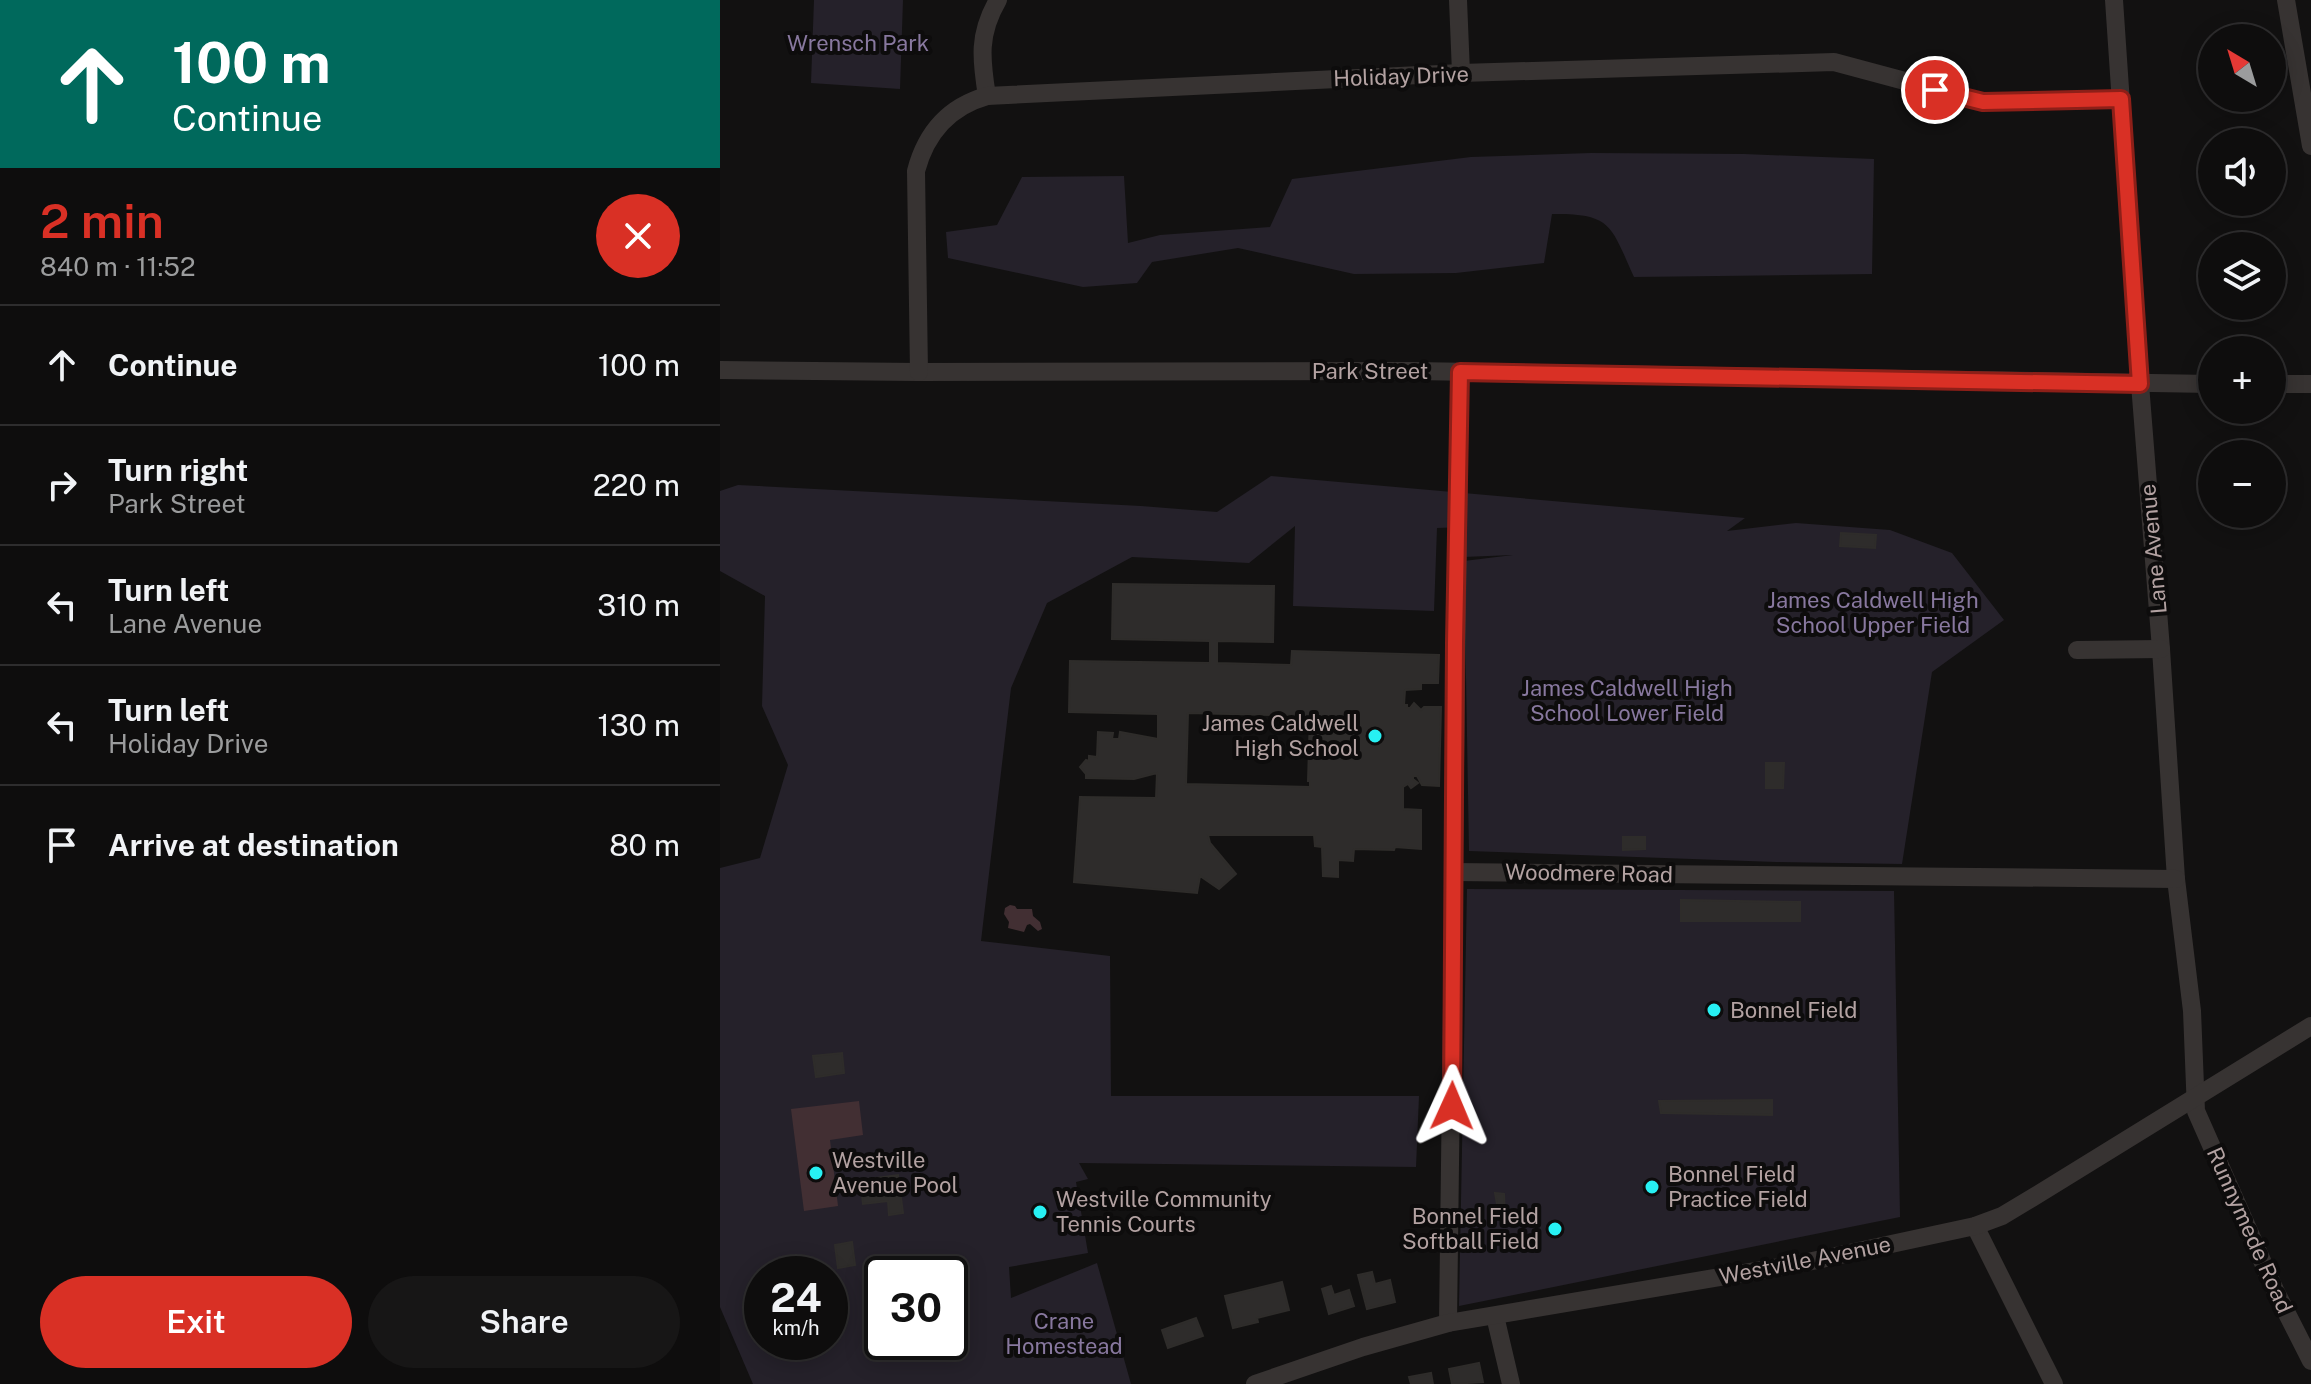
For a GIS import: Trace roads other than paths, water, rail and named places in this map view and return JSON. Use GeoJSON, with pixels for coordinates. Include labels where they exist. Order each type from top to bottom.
{"type":"FeatureCollection","features":[{"type":"Feature","properties":{"kind":"street"},"geometry":{"type":"LineString","coordinates":[[987,96],[981,50],[990,13],[998,0]]}},
{"type":"Feature","properties":{"kind":"street"},"geometry":{"type":"LineString","coordinates":[[1458,0],[1461,73]]}},
{"type":"Feature","properties":{"kind":"street","name":"Lane Avenue"},"geometry":{"type":"LineString","coordinates":[[2114,0],[2176,879],[2192,1011],[2194,1097]]}},
{"type":"Feature","properties":{"kind":"street"},"geometry":{"type":"LineString","coordinates":[[2286,0],[2311,144]]}},
{"type":"Feature","properties":{"kind":"street","name":"Holiday Drive"},"geometry":{"type":"LineString","coordinates":[[919,372],[916,171],[925,143],[943,120],[958,108],[987,96],[1461,73],[1834,62],[1983,102],[2121,99]]}},
{"type":"Feature","properties":{"kind":"street","name":"Park Street"},"geometry":{"type":"LineString","coordinates":[[720,370],[1460,372],[2198,384]]}},
{"type":"Feature","properties":{"kind":"street"},"geometry":{"type":"LineString","coordinates":[[1448,1323],[1460,372]]}},
{"type":"Feature","properties":{"kind":"street"},"geometry":{"type":"LineString","coordinates":[[2286,384],[2311,384]]}},
{"type":"Feature","properties":{"kind":"street"},"geometry":{"type":"LineString","coordinates":[[2077,650],[2161,649]]}},
{"type":"Feature","properties":{"kind":"street","name":"Woodmere Road"},"geometry":{"type":"LineString","coordinates":[[1453,872],[2176,879]]}},
{"type":"Feature","properties":{"kind":"street","name":"Westville Avenue"},"geometry":{"type":"LineString","coordinates":[[1255,1384],[1363,1347],[1448,1323],[1803,1263],[1975,1226],[2002,1216],[2311,1026]]}},
{"type":"Feature","properties":{"kind":"street","name":"Runnymede Road"},"geometry":{"type":"LineString","coordinates":[[2194,1097],[2196,1111],[2275,1290],[2311,1361]]}},
{"type":"Feature","properties":{"kind":"street"},"geometry":{"type":"LineString","coordinates":[[1975,1226],[2054,1384]]}},
{"type":"Feature","properties":{"kind":"street"},"geometry":{"type":"LineString","coordinates":[[1495,1316],[1511,1384]]}},
{"type":"Feature","properties":{"kind":"place","name":"James Caldwell High School"},"geometry":{"type":"Point","coordinates":[1375,736]}},
{"type":"Feature","properties":{"kind":"place","name":"Bonnel Field"},"geometry":{"type":"Point","coordinates":[1714,1010]}},
{"type":"Feature","properties":{"kind":"place","name":"Westville Avenue Pool"},"geometry":{"type":"Point","coordinates":[816,1173]}},
{"type":"Feature","properties":{"kind":"place","name":"Bonnel Field Practice Field"},"geometry":{"type":"Point","coordinates":[1652,1187]}},
{"type":"Feature","properties":{"kind":"place","name":"Westville Community Tennis Courts"},"geometry":{"type":"Point","coordinates":[1040,1212]}},
{"type":"Feature","properties":{"kind":"place","name":"Bonnel Field Softball Field"},"geometry":{"type":"Point","coordinates":[1555,1229]}},
{"type":"Feature","properties":{"kind":"park label","name":"Wrensch Park"},"geometry":{"type":"Point","coordinates":[858,43]}},
{"type":"Feature","properties":{"kind":"park label","name":"James Caldwell High School Upper Field"},"geometry":{"type":"Point","coordinates":[1873,612]}},
{"type":"Feature","properties":{"kind":"park label","name":"James Caldwell High School Lower Field"},"geometry":{"type":"Point","coordinates":[1627,700]}},
{"type":"Feature","properties":{"kind":"park label","name":"Crane Homestead"},"geometry":{"type":"Point","coordinates":[1064,1334]}}]}
